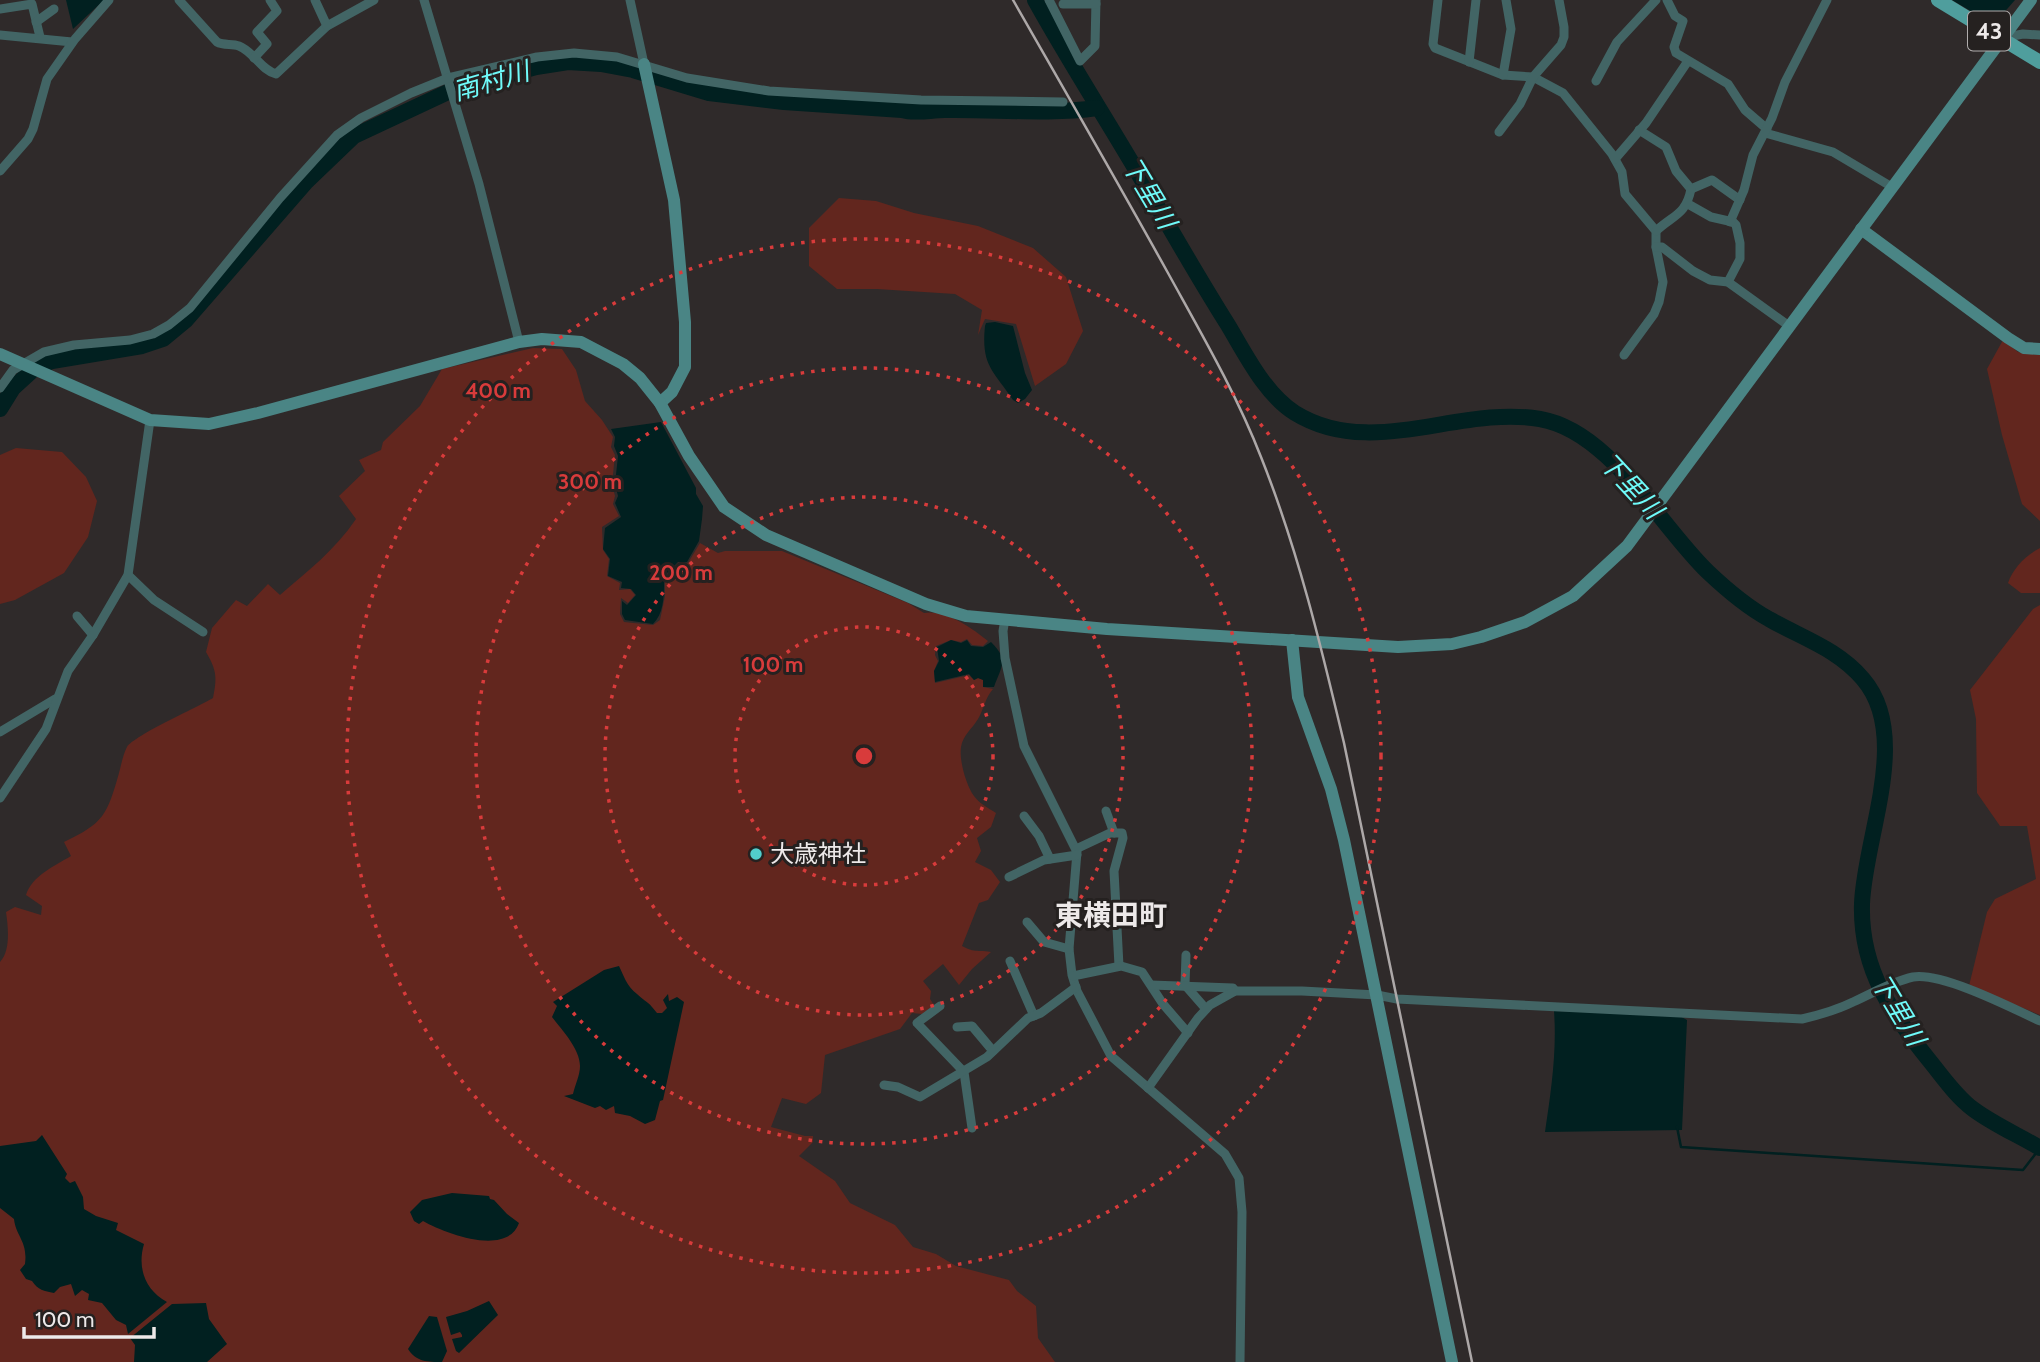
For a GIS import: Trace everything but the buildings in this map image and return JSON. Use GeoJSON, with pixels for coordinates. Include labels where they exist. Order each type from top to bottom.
{"type":"FeatureCollection","features":[{"type":"Feature","properties":{"kind":"main road","name":"43"},"geometry":{"type":"LineString","coordinates":[[1938,0],[2040,62]]}},
{"type":"Feature","properties":{"kind":"street"},"geometry":{"type":"LineString","coordinates":[[0,172],[28,139],[47,79],[72,42],[108,0]]}},
{"type":"Feature","properties":{"kind":"street"},"geometry":{"type":"LineString","coordinates":[[179,0],[217,42],[239,46],[268,72],[276,74],[327,26],[374,0]]}},
{"type":"Feature","properties":{"kind":"street"},"geometry":{"type":"LineString","coordinates":[[254,58],[267,44],[257,32],[277,11],[270,0]]}},
{"type":"Feature","properties":{"kind":"street"},"geometry":{"type":"LineString","coordinates":[[315,0],[327,26]]}},
{"type":"Feature","properties":{"kind":"street"},"geometry":{"type":"LineString","coordinates":[[424,0],[455,100],[519,342]]}},
{"type":"Feature","properties":{"kind":"street"},"geometry":{"type":"LineString","coordinates":[[630,0],[674,200],[685,322],[685,367],[672,392],[660,403]]}},
{"type":"Feature","properties":{"kind":"street"},"geometry":{"type":"LineString","coordinates":[[1049,0],[1080,61],[1095,46],[1096,2],[1063,4]]}},
{"type":"Feature","properties":{"kind":"street"},"geometry":{"type":"LineString","coordinates":[[1438,0],[1433,44],[1435,48],[1503,75],[1533,77],[1563,93],[1615,159],[1622,172],[1625,194],[1656,231],[1662,282],[1659,302],[1624,355]]}},
{"type":"Feature","properties":{"kind":"street"},"geometry":{"type":"LineString","coordinates":[[1469,62],[1476,0]]}},
{"type":"Feature","properties":{"kind":"street"},"geometry":{"type":"LineString","coordinates":[[1503,75],[1511,29],[1506,0]]}},
{"type":"Feature","properties":{"kind":"street"},"geometry":{"type":"LineString","coordinates":[[1499,132],[1520,104],[1533,77],[1558,50],[1564,37],[1559,0]]}},
{"type":"Feature","properties":{"kind":"street"},"geometry":{"type":"LineString","coordinates":[[1596,81],[1617,42],[1656,0]]}},
{"type":"Feature","properties":{"kind":"street"},"geometry":{"type":"LineString","coordinates":[[1667,0],[1675,16],[1683,21],[1674,47],[1676,52],[1728,84],[1745,110],[1766,131],[1833,152],[1892,187]]}},
{"type":"Feature","properties":{"kind":"street"},"geometry":{"type":"LineString","coordinates":[[1730,222],[1740,200],[1753,155],[1766,131],[1785,82],[1827,0]]}},
{"type":"Feature","properties":{"kind":"street"},"geometry":{"type":"LineString","coordinates":[[0,354],[150,420],[209,424],[519,342],[542,339],[582,342],[623,364],[640,378],[660,403],[689,456],[724,507],[766,536],[926,604],[966,616],[1107,629],[1398,647],[1452,644],[1525,622],[1573,596],[1627,546],[2031,0]]}},
{"type":"Feature","properties":{"kind":"street"},"geometry":{"type":"LineString","coordinates":[[0,9],[32,4],[40,37]]}},
{"type":"Feature","properties":{"kind":"street"},"geometry":{"type":"LineString","coordinates":[[36,22],[54,9]]}},
{"type":"Feature","properties":{"kind":"street"},"geometry":{"type":"LineString","coordinates":[[2001,39],[2022,34],[2040,35]]}},
{"type":"Feature","properties":{"kind":"street"},"geometry":{"type":"LineString","coordinates":[[0,35],[72,42]]}},
{"type":"Feature","properties":{"kind":"street"},"geometry":{"type":"LineString","coordinates":[[0,388],[13,370],[44,352],[74,345],[130,340],[153,334],[170,325],[190,308],[280,198],[337,135],[362,118],[448,78],[537,57],[575,53],[617,57],[687,78],[769,91],[921,100],[1063,102]]}},
{"type":"Feature","properties":{"kind":"street"},"geometry":{"type":"LineString","coordinates":[[1615,159],[1688,61]]}},
{"type":"Feature","properties":{"kind":"street"},"geometry":{"type":"LineString","coordinates":[[1639,130],[1666,147],[1676,171],[1692,189]]}},
{"type":"Feature","properties":{"kind":"street"},"geometry":{"type":"LineString","coordinates":[[1692,189],[1712,180],[1740,200]]}},
{"type":"Feature","properties":{"kind":"street"},"geometry":{"type":"LineString","coordinates":[[1656,231],[1682,212],[1688,204],[1692,189]]}},
{"type":"Feature","properties":{"kind":"street"},"geometry":{"type":"LineString","coordinates":[[1688,204],[1711,217],[1736,225],[1740,259],[1728,282]]}},
{"type":"Feature","properties":{"kind":"street"},"geometry":{"type":"LineString","coordinates":[[1861,229],[2008,338],[2024,348],[2040,349]]}},
{"type":"Feature","properties":{"kind":"street"},"geometry":{"type":"LineString","coordinates":[[1656,247],[1662,247],[1693,271],[1710,280],[1728,282],[1788,326]]}},
{"type":"Feature","properties":{"kind":"street"},"geometry":{"type":"LineString","coordinates":[[0,798],[46,729],[68,671],[93,635],[128,575],[150,420]]}},
{"type":"Feature","properties":{"kind":"street"},"geometry":{"type":"LineString","coordinates":[[128,575],[154,600],[203,632]]}},
{"type":"Feature","properties":{"kind":"street"},"geometry":{"type":"LineString","coordinates":[[77,616],[93,635]]}},
{"type":"Feature","properties":{"kind":"street"},"geometry":{"type":"LineString","coordinates":[[1005,619],[1005,658],[1024,746],[1077,852],[1069,949],[1076,987],[1101,1041],[1111,1056],[1225,1154],[1239,1178],[1242,1212],[1240,1362]]}},
{"type":"Feature","properties":{"kind":"street"},"geometry":{"type":"LineString","coordinates":[[1292,640],[1298,697],[1334,802],[1377,995],[1452,1362]]}},
{"type":"Feature","properties":{"kind":"street"},"geometry":{"type":"LineString","coordinates":[[0,732],[50,704],[61,693]]}},
{"type":"Feature","properties":{"kind":"street"},"geometry":{"type":"LineString","coordinates":[[1106,811],[1114,833]]}},
{"type":"Feature","properties":{"kind":"street"},"geometry":{"type":"LineString","coordinates":[[1024,816],[1039,836],[1050,859]]}},
{"type":"Feature","properties":{"kind":"street"},"geometry":{"type":"LineString","coordinates":[[1009,877],[1050,859],[1077,852],[1114,833],[1122,833],[1114,871],[1119,966]]}},
{"type":"Feature","properties":{"kind":"street"},"geometry":{"type":"LineString","coordinates":[[1027,922],[1044,942],[1069,949]]}},
{"type":"Feature","properties":{"kind":"street"},"geometry":{"type":"LineString","coordinates":[[1186,955],[1185,985],[1206,1009]]}},
{"type":"Feature","properties":{"kind":"street"},"geometry":{"type":"LineString","coordinates":[[1010,961],[1034,1016]]}},
{"type":"Feature","properties":{"kind":"street"},"geometry":{"type":"LineString","coordinates":[[1073,976],[1119,966],[1142,972],[1163,1004],[1188,1033]]}},
{"type":"Feature","properties":{"kind":"street"},"geometry":{"type":"LineString","coordinates":[[1148,1088],[1206,1009],[1235,991],[1377,995],[1397,999],[1802,1019],[1854,1002],[1888,985],[1916,976],[1963,988],[2040,1021]]}},
{"type":"Feature","properties":{"kind":"street"},"geometry":{"type":"LineString","coordinates":[[1151,985],[1233,988],[1235,991]]}},
{"type":"Feature","properties":{"kind":"street"},"geometry":{"type":"LineString","coordinates":[[884,1085],[898,1087],[920,1097],[964,1072],[993,1051],[1028,1018],[1041,1013],[1076,987]]}},
{"type":"Feature","properties":{"kind":"street"},"geometry":{"type":"LineString","coordinates":[[940,1006],[917,1023],[964,1072],[972,1128]]}},
{"type":"Feature","properties":{"kind":"street"},"geometry":{"type":"LineString","coordinates":[[957,1027],[971,1026],[993,1051]]}},
{"type":"Feature","properties":{"kind":"shaded area"},"geometry":{"type":"Polygon","coordinates":[[[839,198],[876,201],[914,213],[978,226],[1033,248],[1066,277],[1083,331],[1066,364],[1035,386],[1016,324],[985,319],[978,335],[982,310],[955,294],[837,289],[809,266],[809,228],[839,198]]]}},
{"type":"Feature","properties":{"kind":"shaded area"},"geometry":{"type":"Polygon","coordinates":[[[2003,340],[2018,352],[2040,355],[2040,521],[2022,504],[1987,369],[2003,340]]]}},
{"type":"Feature","properties":{"kind":"shaded area"},"geometry":{"type":"Polygon","coordinates":[[[533,348],[562,349],[576,370],[585,401],[613,437],[613,504],[619,516],[602,527],[603,550],[609,559],[607,576],[620,583],[619,590],[630,589],[635,595],[628,603],[621,598],[620,614],[624,622],[653,625],[660,620],[665,596],[665,577],[679,563],[688,563],[700,543],[718,553],[782,551],[908,603],[924,613],[949,617],[988,641],[983,646],[972,645],[967,639],[961,642],[951,640],[936,646],[935,655],[938,661],[934,671],[935,683],[969,675],[974,680],[984,680],[983,687],[993,689],[961,747],[961,759],[971,791],[978,801],[996,813],[991,827],[977,838],[981,851],[975,862],[991,870],[1000,882],[988,900],[979,903],[962,946],[974,951],[991,952],[959,985],[943,964],[923,981],[931,991],[930,999],[934,1005],[922,1014],[912,1013],[900,1029],[825,1055],[821,1093],[806,1104],[782,1098],[771,1127],[813,1136],[813,1142],[799,1156],[835,1181],[850,1203],[895,1225],[913,1247],[936,1254],[956,1266],[1009,1280],[1017,1291],[1036,1306],[1038,1338],[1055,1362],[0,1362],[0,962],[7,945],[6,912],[15,907],[41,915],[42,906],[26,895],[29,888],[44,872],[71,856],[64,842],[88,829],[102,816],[111,799],[127,747],[153,729],[213,698],[215,674],[206,652],[212,628],[236,600],[247,606],[268,584],[280,595],[339,541],[356,519],[339,496],[365,471],[359,460],[381,450],[383,442],[420,406],[442,369],[533,348]]]}},
{"type":"Feature","properties":{"kind":"shaded area"},"geometry":{"type":"Polygon","coordinates":[[[16,448],[62,452],[86,477],[97,501],[88,537],[64,573],[15,600],[0,604],[0,455],[16,448]]]}},
{"type":"Feature","properties":{"kind":"shaded area"},"geometry":{"type":"Polygon","coordinates":[[[2040,548],[2040,593],[2021,593],[2008,583],[2010,577],[2030,554],[2040,548]]]}},
{"type":"Feature","properties":{"kind":"shaded area"},"geometry":{"type":"Polygon","coordinates":[[[2040,605],[2040,1015],[1969,986],[1987,912],[1995,899],[2036,879],[2027,826],[2000,826],[1977,793],[1976,719],[1970,690],[2033,609],[2040,605]]]}},
{"type":"Feature","properties":{"kind":"water"},"geometry":{"type":"Polygon","coordinates":[[[66,0],[104,0],[73,29],[66,0]]]}},
{"type":"Feature","properties":{"kind":"water"},"geometry":{"type":"Polygon","coordinates":[[[1952,0],[2015,0],[2001,16],[1986,20],[1952,0]]]}},
{"type":"Feature","properties":{"kind":"water"},"geometry":{"type":"Polygon","coordinates":[[[986,323],[1013,326],[1032,390],[1018,403],[994,374],[987,359],[985,326],[986,323]]]}},
{"type":"Feature","properties":{"kind":"water"},"geometry":{"type":"Polygon","coordinates":[[[661,422],[703,506],[699,541],[687,562],[678,562],[664,576],[662,608],[653,624],[625,620],[622,601],[627,605],[636,595],[631,589],[621,588],[622,582],[608,576],[610,559],[603,549],[605,528],[621,517],[615,503],[618,496],[615,484],[618,456],[611,429],[661,422]]]}},
{"type":"Feature","properties":{"kind":"water"},"geometry":{"type":"Polygon","coordinates":[[[951,640],[961,643],[967,640],[971,646],[983,647],[991,642],[997,648],[1002,663],[994,687],[983,687],[983,680],[974,680],[969,674],[935,682],[934,671],[939,661],[937,647],[951,640]]]}},
{"type":"Feature","properties":{"kind":"water"},"geometry":{"type":"Polygon","coordinates":[[[619,966],[631,988],[657,1013],[662,1013],[667,1008],[663,1000],[668,994],[669,1001],[677,997],[684,1002],[663,1100],[660,1101],[655,1120],[645,1124],[630,1116],[615,1113],[614,1106],[606,1110],[600,1106],[595,1108],[564,1096],[573,1094],[580,1066],[574,1046],[552,1017],[557,1006],[553,1002],[604,970],[619,966]]]}},
{"type":"Feature","properties":{"kind":"water"},"geometry":{"type":"Polygon","coordinates":[[[1554,1011],[1676,1014],[1687,1020],[1682,1130],[1545,1132],[1554,1056],[1554,1011]]]}},
{"type":"Feature","properties":{"kind":"water"},"geometry":{"type":"Polygon","coordinates":[[[42,1135],[67,1174],[65,1178],[70,1183],[75,1181],[83,1197],[84,1209],[118,1223],[116,1230],[144,1244],[142,1270],[145,1278],[153,1291],[167,1302],[128,1334],[126,1325],[116,1320],[102,1303],[88,1300],[89,1294],[82,1290],[75,1296],[71,1284],[60,1287],[54,1293],[44,1291],[26,1279],[20,1270],[25,1264],[23,1244],[14,1219],[0,1208],[0,1146],[36,1141],[42,1135]]]}},
{"type":"Feature","properties":{"kind":"water"},"geometry":{"type":"Polygon","coordinates":[[[452,1193],[489,1196],[519,1223],[512,1233],[502,1239],[489,1241],[460,1236],[423,1221],[419,1224],[414,1221],[410,1212],[422,1200],[452,1193]]]}},
{"type":"Feature","properties":{"kind":"water"},"geometry":{"type":"Polygon","coordinates":[[[489,1301],[498,1315],[459,1353],[452,1339],[462,1335],[460,1332],[451,1335],[446,1317],[489,1301]]]}},
{"type":"Feature","properties":{"kind":"water"},"geometry":{"type":"Polygon","coordinates":[[[206,1303],[209,1319],[227,1344],[207,1362],[134,1362],[135,1345],[130,1338],[172,1304],[206,1303]]]}},
{"type":"Feature","properties":{"kind":"water"},"geometry":{"type":"Polygon","coordinates":[[[429,1316],[437,1317],[447,1351],[442,1362],[419,1359],[408,1349],[429,1316]]]}},
{"type":"Feature","properties":{"kind":"waterway","name":"下里川"},"geometry":{"type":"LineString","coordinates":[[1035,0],[1249,361],[1265,385],[1284,405],[1324,426],[1354,432],[1385,432],[1509,417],[1540,419],[1565,427],[1589,441],[1611,460],[1708,572],[1730,592],[1761,614],[1831,652],[1863,679],[1877,702],[1884,729],[1885,758],[1862,904],[1863,928],[1873,971],[1892,1010],[1956,1094],[1997,1125],[2040,1148]]}},
{"type":"Feature","properties":{"kind":"waterway","name":"南村川"},"geometry":{"type":"LineString","coordinates":[[0,409],[13,388],[36,367],[52,361],[142,346],[163,339],[186,320],[306,182],[354,136],[448,92],[536,67],[568,62],[601,64],[633,70],[709,93],[913,112],[1059,111],[1097,108]]}},
{"type":"Feature","properties":{"kind":"waterway"},"geometry":{"type":"LineString","coordinates":[[1677,1127],[1681,1147],[2023,1170],[2040,1148]]}},
{"type":"Feature","properties":{"kind":"railway"},"geometry":{"type":"LineString","coordinates":[[1013,0],[1218,364],[1251,433],[1286,527],[1317,634],[1344,743],[1472,1362]]}},
{"type":"Feature","properties":{"kind":"place","name":"大歳神社"},"geometry":{"type":"Point","coordinates":[756,854]}},
{"type":"Feature","properties":{"kind":"district","name":"東横田町"},"geometry":{"type":"Point","coordinates":[1111,915]}}]}
